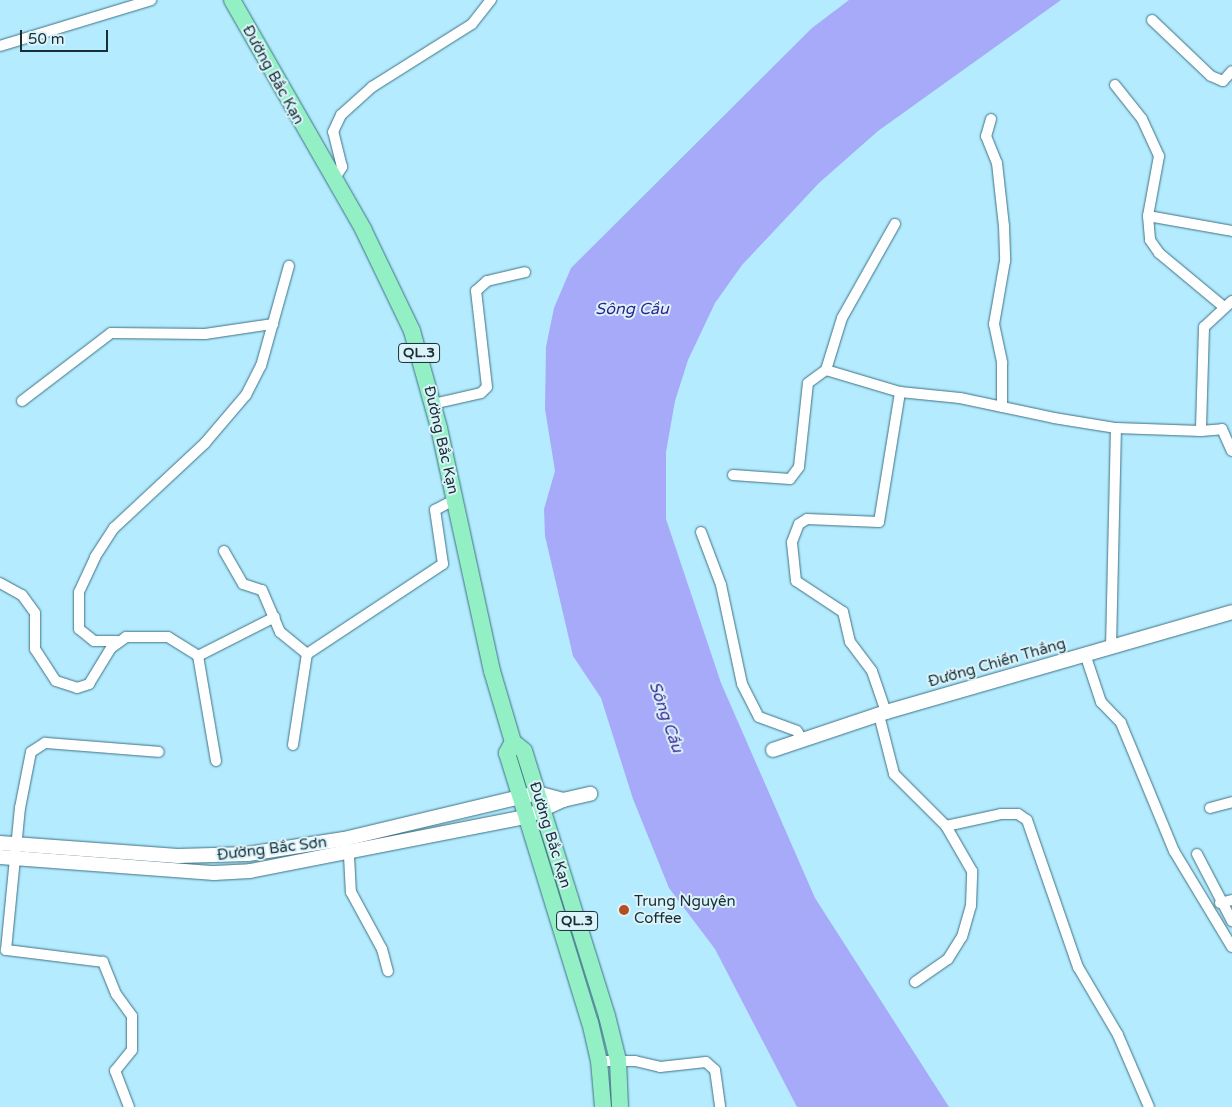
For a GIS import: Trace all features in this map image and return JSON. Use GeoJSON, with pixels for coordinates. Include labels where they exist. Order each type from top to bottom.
{"type":"FeatureCollection","features":[{"type":"Feature","properties":{"kind":"highway","name":"Đường Bắc Kạn"},"geometry":{"type":"LineString","coordinates":[[232,0],[393,286],[433,404],[492,671],[513,742],[524,751],[544,812],[618,1060],[620,1107]]}},
{"type":"Feature","properties":{"kind":"highway","name":"Đường Bắc Kạn"},"geometry":{"type":"LineString","coordinates":[[513,742],[507,753],[599,1061],[603,1107]]}},
{"type":"Feature","properties":{"kind":"main road","name":"Đường Chiến Thắng"},"geometry":{"type":"LineString","coordinates":[[773,750],[882,713],[1232,612]]}},
{"type":"Feature","properties":{"kind":"main road","name":"Đường Bắc Sơn"},"geometry":{"type":"LineString","coordinates":[[0,857],[16,852],[178,856],[248,854],[344,839],[537,793]]}},
{"type":"Feature","properties":{"kind":"main road"},"geometry":{"type":"LineString","coordinates":[[537,793],[563,800],[590,794]]}},
{"type":"Feature","properties":{"kind":"main road","name":"Đường Bắc Sơn"},"geometry":{"type":"LineString","coordinates":[[0,843],[16,852],[214,873],[349,856],[526,817],[544,812],[563,800]]}},
{"type":"Feature","properties":{"kind":"street"},"geometry":{"type":"LineString","coordinates":[[0,46],[151,0]]}},
{"type":"Feature","properties":{"kind":"street"},"geometry":{"type":"LineString","coordinates":[[333,181],[342,167],[333,132],[341,115],[372,87],[472,24],[492,0]]}},
{"type":"Feature","properties":{"kind":"street"},"geometry":{"type":"LineString","coordinates":[[1152,20],[1210,76],[1223,81],[1232,71]]}},
{"type":"Feature","properties":{"kind":"street"},"geometry":{"type":"LineString","coordinates":[[1115,84],[1142,119],[1159,156],[1148,216],[1150,240],[1159,253],[1228,304],[1204,327],[1201,431]]}},
{"type":"Feature","properties":{"kind":"street"},"geometry":{"type":"LineString","coordinates":[[991,119],[986,136],[998,163],[1004,226],[1005,261],[994,324],[1002,363],[1002,407]]}},
{"type":"Feature","properties":{"kind":"street"},"geometry":{"type":"LineString","coordinates":[[1148,216],[1232,232]]}},
{"type":"Feature","properties":{"kind":"street"},"geometry":{"type":"LineString","coordinates":[[733,475],[790,479],[799,467],[808,383],[826,370],[842,318],[895,224]]}},
{"type":"Feature","properties":{"kind":"street"},"geometry":{"type":"LineString","coordinates":[[216,761],[198,656],[168,637],[150,634],[117,641],[94,642],[79,630],[79,592],[95,557],[119,522],[134,513],[233,414],[261,366],[289,266]]}},
{"type":"Feature","properties":{"kind":"street"},"geometry":{"type":"LineString","coordinates":[[433,404],[481,393],[487,387],[476,291],[487,281],[525,272]]}},
{"type":"Feature","properties":{"kind":"street"},"geometry":{"type":"LineString","coordinates":[[22,400],[91,344],[111,333],[205,334],[273,324]]}},
{"type":"Feature","properties":{"kind":"street"},"geometry":{"type":"LineString","coordinates":[[826,370],[900,392],[1002,407],[1116,428],[1201,431],[1222,429],[1232,451]]}},
{"type":"Feature","properties":{"kind":"street"},"geometry":{"type":"LineString","coordinates":[[900,392],[879,522],[808,519],[799,524],[792,542],[796,581],[843,612],[850,642],[872,671],[894,774],[946,826],[972,872],[971,906],[962,938],[948,960],[915,982]]}},
{"type":"Feature","properties":{"kind":"street"},"geometry":{"type":"LineString","coordinates":[[1111,647],[1116,428]]}},
{"type":"Feature","properties":{"kind":"street"},"geometry":{"type":"LineString","coordinates":[[293,745],[307,654],[442,564],[435,510],[454,500]]}},
{"type":"Feature","properties":{"kind":"street"},"geometry":{"type":"LineString","coordinates":[[701,532],[720,585],[742,684],[759,717],[797,731],[802,740]]}},
{"type":"Feature","properties":{"kind":"street"},"geometry":{"type":"LineString","coordinates":[[224,550],[243,584],[262,590],[280,632],[307,654]]}},
{"type":"Feature","properties":{"kind":"street"},"geometry":{"type":"LineString","coordinates":[[0,583],[22,595],[35,613],[35,649],[56,681],[77,688],[89,684],[117,641]]}},
{"type":"Feature","properties":{"kind":"street"},"geometry":{"type":"LineString","coordinates":[[198,656],[275,617]]}},
{"type":"Feature","properties":{"kind":"street"},"geometry":{"type":"LineString","coordinates":[[1085,654],[1101,702],[1121,723],[1174,851],[1232,947]]}},
{"type":"Feature","properties":{"kind":"street"},"geometry":{"type":"LineString","coordinates":[[130,1107],[115,1071],[132,1050],[132,1016],[116,994],[103,962],[3,950],[26,772],[36,746],[45,743],[159,752]]}},
{"type":"Feature","properties":{"kind":"street"},"geometry":{"type":"LineString","coordinates":[[1210,808],[1232,802]]}},
{"type":"Feature","properties":{"kind":"street"},"geometry":{"type":"LineString","coordinates":[[946,826],[1001,814],[1018,814],[1027,820],[1078,967],[1118,1035],[1149,1107]]}},
{"type":"Feature","properties":{"kind":"street"},"geometry":{"type":"LineString","coordinates":[[1197,854],[1220,903],[1232,921]]}},
{"type":"Feature","properties":{"kind":"street"},"geometry":{"type":"LineString","coordinates":[[349,856],[351,892],[382,949],[388,971]]}},
{"type":"Feature","properties":{"kind":"street"},"geometry":{"type":"LineString","coordinates":[[1220,903],[1232,900]]}},
{"type":"Feature","properties":{"kind":"street"},"geometry":{"type":"LineString","coordinates":[[599,1061],[618,1060],[660,1067],[706,1062],[715,1070],[720,1107]]}},
{"type":"Feature","properties":{"kind":"water","name":"Sông Cầu"},"geometry":{"type":"Polygon","coordinates":[[[849,0],[1061,0],[878,131],[819,183],[742,265],[715,303],[688,360],[675,401],[666,452],[666,519],[721,683],[815,898],[949,1107],[797,1107],[715,949],[669,888],[633,799],[601,698],[573,656],[545,536],[544,509],[555,471],[545,409],[546,347],[554,308],[571,268],[812,28],[849,0]]]}},
{"type":"Feature","properties":{"kind":"place","name":"Trung Nguyên Coffee"},"geometry":{"type":"Point","coordinates":[624,910]}}]}
